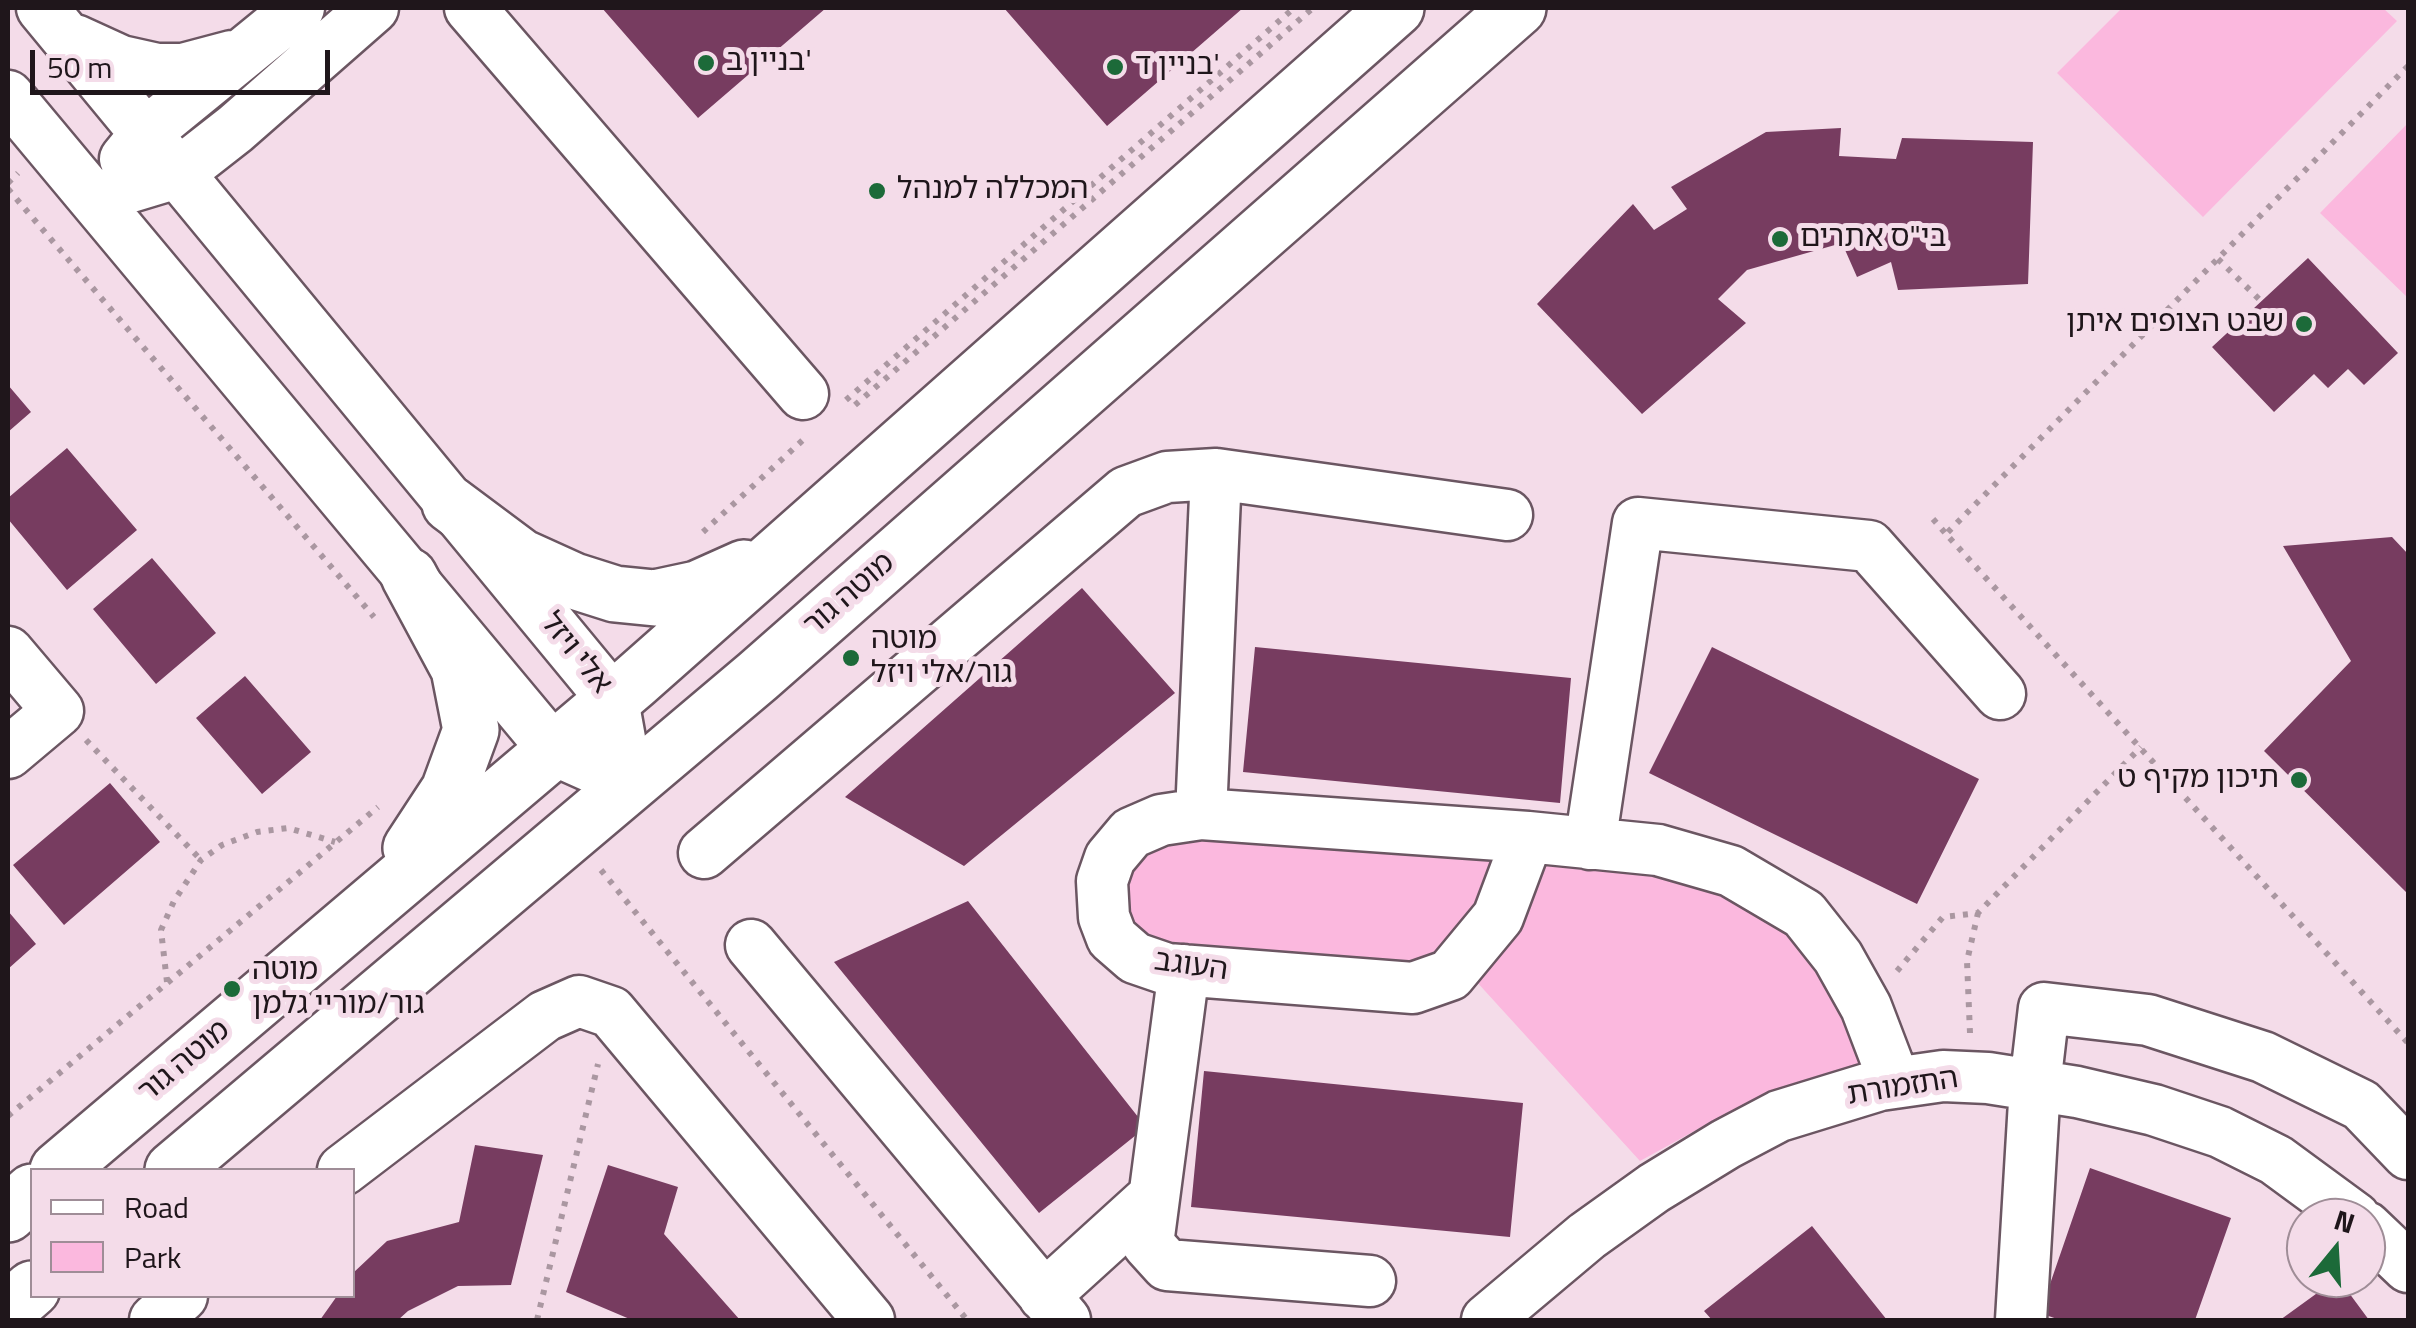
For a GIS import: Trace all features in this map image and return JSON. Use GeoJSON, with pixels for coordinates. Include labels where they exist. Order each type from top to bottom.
{"type":"FeatureCollection","features":[{"type":"Feature","properties":{"kind":"main road","name":"מוטה גור"},"geometry":{"type":"LineString","coordinates":[[60,1168],[613,700],[1396,8]]}},
{"type":"Feature","properties":{"kind":"main road","name":"מוטה גור"},"geometry":{"type":"LineString","coordinates":[[175,1168],[758,676],[1518,8]]}},
{"type":"Feature","properties":{"kind":"main road"},"geometry":{"type":"LineString","coordinates":[[450,504],[521,558],[574,581],[623,596],[655,598],[696,589],[784,551]]}},
{"type":"Feature","properties":{"kind":"main road"},"geometry":{"type":"LineString","coordinates":[[378,898],[449,790],[472,730],[459,668],[408,576]]}},
{"type":"Feature","properties":{"kind":"main road"},"geometry":{"type":"LineString","coordinates":[[8,1214],[30,1194]]}},
{"type":"Feature","properties":{"kind":"main road"},"geometry":{"type":"LineString","coordinates":[[8,1310],[30,1291]]}},
{"type":"Feature","properties":{"kind":"street"},"geometry":{"type":"LineString","coordinates":[[94,198],[147,132],[300,8]]}},
{"type":"Feature","properties":{"kind":"street"},"geometry":{"type":"LineString","coordinates":[[94,198],[180,172],[374,8]]}},
{"type":"Feature","properties":{"kind":"street"},"geometry":{"type":"LineString","coordinates":[[470,8],[814,415]]}},
{"type":"Feature","properties":{"kind":"street"},"geometry":{"type":"LineString","coordinates":[[54,22],[121,61],[157,70],[183,69],[246,51]]}},
{"type":"Feature","properties":{"kind":"street","name":"אלי ויזל"},"geometry":{"type":"LineString","coordinates":[[54,22],[613,700],[628,783]]}},
{"type":"Feature","properties":{"kind":"street"},"geometry":{"type":"LineString","coordinates":[[8,96],[554,750],[628,783]]}},
{"type":"Feature","properties":{"kind":"street"},"geometry":{"type":"LineString","coordinates":[[218,218],[212,196],[214,176],[235,129]]}},
{"type":"Feature","properties":{"kind":"street"},"geometry":{"type":"LineString","coordinates":[[1201,814],[1216,474]]}},
{"type":"Feature","properties":{"kind":"street"},"geometry":{"type":"LineString","coordinates":[[704,853],[1126,492],[1167,477],[1216,474],[1507,514]]}},
{"type":"Feature","properties":{"kind":"street"},"geometry":{"type":"LineString","coordinates":[[1590,844],[1638,524],[1869,546],[2000,694]]}},
{"type":"Feature","properties":{"kind":"street"},"geometry":{"type":"LineString","coordinates":[[8,652],[58,711],[8,754]]}},
{"type":"Feature","properties":{"kind":"street","name":"העוגב"},"geometry":{"type":"LineString","coordinates":[[1528,837],[1498,917],[1450,974],[1413,988],[1167,969],[1135,958],[1112,938],[1104,917],[1102,881],[1110,858],[1131,833],[1161,820],[1201,814],[1528,837],[1658,850],[1731,871],[1804,914],[1838,957],[1866,1007],[1895,1083]]}},
{"type":"Feature","properties":{"kind":"street"},"geometry":{"type":"LineString","coordinates":[[751,945],[1055,1309],[1153,1197]]}},
{"type":"Feature","properties":{"kind":"street"},"geometry":{"type":"LineString","coordinates":[[1184,970],[1148,1244],[1167,1266],[1370,1281]]}},
{"type":"Feature","properties":{"kind":"street"},"geometry":{"type":"LineString","coordinates":[[347,1168],[546,1016],[579,1002],[611,1012],[869,1320]]}},
{"type":"Feature","properties":{"kind":"street"},"geometry":{"type":"LineString","coordinates":[[2021,1320],[2011,1081],[2044,1008],[2148,1020],[2262,1058],[2361,1106],[2408,1154]]}},
{"type":"Feature","properties":{"kind":"street","name":"התזמורת"},"geometry":{"type":"LineString","coordinates":[[1487,1320],[1587,1236],[1654,1188],[1726,1144],[1779,1116],[1895,1083],[1942,1076],[2011,1081],[2154,1110],[2220,1132],[2276,1160],[2328,1198]]}},
{"type":"Feature","properties":{"kind":"street"},"geometry":{"type":"LineString","coordinates":[[2386,1246],[2408,1267]]}},
{"type":"Feature","properties":{"kind":"street"},"geometry":{"type":"LineString","coordinates":[[155,1320],[180,1298]]}},
{"type":"Feature","properties":{"kind":"path"},"geometry":{"type":"LineString","coordinates":[[692,542],[814,415],[1294,8]]}},
{"type":"Feature","properties":{"kind":"path"},"geometry":{"type":"LineString","coordinates":[[854,405],[1313,8]]}},
{"type":"Feature","properties":{"kind":"path"},"geometry":{"type":"LineString","coordinates":[[1946,534],[2408,66]]}},
{"type":"Feature","properties":{"kind":"path"},"geometry":{"type":"LineString","coordinates":[[8,189],[382,626]]}},
{"type":"Feature","properties":{"kind":"path"},"geometry":{"type":"LineString","coordinates":[[2218,258],[2262,301]]}},
{"type":"Feature","properties":{"kind":"path"},"geometry":{"type":"LineString","coordinates":[[1933,520],[2408,1042]]}},
{"type":"Feature","properties":{"kind":"path"},"geometry":{"type":"LineString","coordinates":[[58,711],[202,860]]}},
{"type":"Feature","properties":{"kind":"path"},"geometry":{"type":"LineString","coordinates":[[2011,1081],[1968,1028],[1967,961],[1978,913],[2141,747]]}},
{"type":"Feature","properties":{"kind":"path"},"geometry":{"type":"LineString","coordinates":[[8,1116],[393,795]]}},
{"type":"Feature","properties":{"kind":"path"},"geometry":{"type":"LineString","coordinates":[[168,983],[161,930],[202,860],[222,845],[257,832],[288,828],[336,842]]}},
{"type":"Feature","properties":{"kind":"path"},"geometry":{"type":"LineString","coordinates":[[572,834],[966,1320]]}},
{"type":"Feature","properties":{"kind":"path"},"geometry":{"type":"LineString","coordinates":[[1866,1007],[1943,917],[1978,913]]}},
{"type":"Feature","properties":{"kind":"path"},"geometry":{"type":"LineString","coordinates":[[537,1320],[611,1012]]}},
{"type":"Feature","properties":{"kind":"green space"},"geometry":{"type":"Polygon","coordinates":[[[2122,8],[2383,8],[2397,21],[2203,217],[2057,73],[2122,8]]]}},
{"type":"Feature","properties":{"kind":"green space"},"geometry":{"type":"Polygon","coordinates":[[[2408,123],[2408,298],[2320,213],[2408,123]]]}},
{"type":"Feature","properties":{"kind":"green space"},"geometry":{"type":"Polygon","coordinates":[[[1164,831],[1512,847],[1444,965],[1169,957],[1122,932],[1120,863],[1164,831]]]}},
{"type":"Feature","properties":{"kind":"green space"},"geometry":{"type":"Polygon","coordinates":[[[1533,858],[1654,872],[1785,914],[1831,980],[1869,1069],[1738,1107],[1640,1161],[1475,980],[1533,858]]]}},
{"type":"Feature","properties":{"kind":"building","name":"בניין ב'"},"geometry":{"type":"Polygon","coordinates":[[[602,8],[826,8],[698,118],[602,8]]]}},
{"type":"Feature","properties":{"kind":"building","name":"בניין ד'"},"geometry":{"type":"Polygon","coordinates":[[[1004,8],[1243,8],[1107,126],[1004,8]]]}},
{"type":"Feature","properties":{"kind":"building"},"geometry":{"type":"Polygon","coordinates":[[[1841,128],[1839,156],[1896,159],[1902,138],[2033,142],[2028,284],[1898,290],[1891,262],[1857,277],[1842,243],[1747,270],[1718,299],[1746,323],[1642,414],[1537,304],[1633,204],[1654,230],[1687,209],[1671,187],[1766,132],[1841,128]]]}},
{"type":"Feature","properties":{"kind":"building","name":"שבט הצופים איתן"},"geometry":{"type":"Polygon","coordinates":[[[2308,258],[2398,353],[2364,385],[2348,369],[2328,388],[2314,374],[2274,412],[2212,347],[2308,258]]]}},
{"type":"Feature","properties":{"kind":"building"},"geometry":{"type":"Polygon","coordinates":[[[8,385],[31,412],[8,432],[8,385]]]}},
{"type":"Feature","properties":{"kind":"building"},"geometry":{"type":"Polygon","coordinates":[[[67,448],[137,530],[67,590],[8,519],[8,498],[67,448]]]}},
{"type":"Feature","properties":{"kind":"building"},"geometry":{"type":"Polygon","coordinates":[[[2392,537],[2408,554],[2408,894],[2264,751],[2351,661],[2283,546],[2392,537]]]}},
{"type":"Feature","properties":{"kind":"building"},"geometry":{"type":"Polygon","coordinates":[[[152,558],[216,633],[156,684],[93,609],[152,558]]]}},
{"type":"Feature","properties":{"kind":"building"},"geometry":{"type":"Polygon","coordinates":[[[1082,588],[1175,693],[964,866],[845,797],[1082,588]]]}},
{"type":"Feature","properties":{"kind":"building"},"geometry":{"type":"Polygon","coordinates":[[[1255,647],[1571,678],[1560,803],[1243,772],[1255,647]]]}},
{"type":"Feature","properties":{"kind":"building"},"geometry":{"type":"Polygon","coordinates":[[[1712,647],[1979,779],[1917,904],[1649,773],[1712,647]]]}},
{"type":"Feature","properties":{"kind":"building"},"geometry":{"type":"Polygon","coordinates":[[[245,676],[311,752],[262,794],[196,718],[245,676]]]}},
{"type":"Feature","properties":{"kind":"building"},"geometry":{"type":"Polygon","coordinates":[[[110,783],[160,842],[64,925],[13,865],[110,783]]]}},
{"type":"Feature","properties":{"kind":"building"},"geometry":{"type":"Polygon","coordinates":[[[968,901],[1146,1127],[1039,1213],[834,962],[968,901]]]}},
{"type":"Feature","properties":{"kind":"building"},"geometry":{"type":"Polygon","coordinates":[[[8,911],[36,944],[8,969],[8,911]]]}},
{"type":"Feature","properties":{"kind":"building"},"geometry":{"type":"Polygon","coordinates":[[[1204,1071],[1523,1103],[1510,1237],[1191,1207],[1204,1071]]]}},
{"type":"Feature","properties":{"kind":"building"},"geometry":{"type":"Polygon","coordinates":[[[475,1145],[543,1155],[511,1285],[458,1286],[398,1320],[320,1320],[336,1298],[355,1298],[355,1271],[387,1241],[459,1222],[475,1145]]]}},
{"type":"Feature","properties":{"kind":"building"},"geometry":{"type":"Polygon","coordinates":[[[608,1165],[678,1187],[664,1234],[740,1320],[632,1320],[566,1292],[608,1165]]]}},
{"type":"Feature","properties":{"kind":"building"},"geometry":{"type":"Polygon","coordinates":[[[2090,1168],[2231,1218],[2195,1320],[2060,1320],[2040,1313],[2090,1168]]]}},
{"type":"Feature","properties":{"kind":"building"},"geometry":{"type":"Polygon","coordinates":[[[1812,1226],[1887,1320],[1712,1320],[1704,1311],[1812,1226]]]}},
{"type":"Feature","properties":{"kind":"building"},"geometry":{"type":"Polygon","coordinates":[[[2310,1298],[2353,1298],[2369,1320],[2280,1320],[2310,1298]]]}},
{"type":"Feature","properties":{"kind":"place","name":"בניין ב'"},"geometry":{"type":"Point","coordinates":[706,63]}},
{"type":"Feature","properties":{"kind":"place","name":"בניין ד'"},"geometry":{"type":"Point","coordinates":[1115,67]}},
{"type":"Feature","properties":{"kind":"place","name":"המכללה למנהל"},"geometry":{"type":"Point","coordinates":[877,191]}},
{"type":"Feature","properties":{"kind":"place","name":"בי\"ס אתרים"},"geometry":{"type":"Point","coordinates":[1780,239]}},
{"type":"Feature","properties":{"kind":"place","name":"שבט הצופים איתן"},"geometry":{"type":"Point","coordinates":[2304,324]}},
{"type":"Feature","properties":{"kind":"place","name":"מוטה גור/אלי ויזל"},"geometry":{"type":"Point","coordinates":[851,658]}},
{"type":"Feature","properties":{"kind":"place","name":"תיכון מקיף ט"},"geometry":{"type":"Point","coordinates":[2299,780]}},
{"type":"Feature","properties":{"kind":"place","name":"מוטה גור/מוריי גלמן"},"geometry":{"type":"Point","coordinates":[232,989]}}]}
